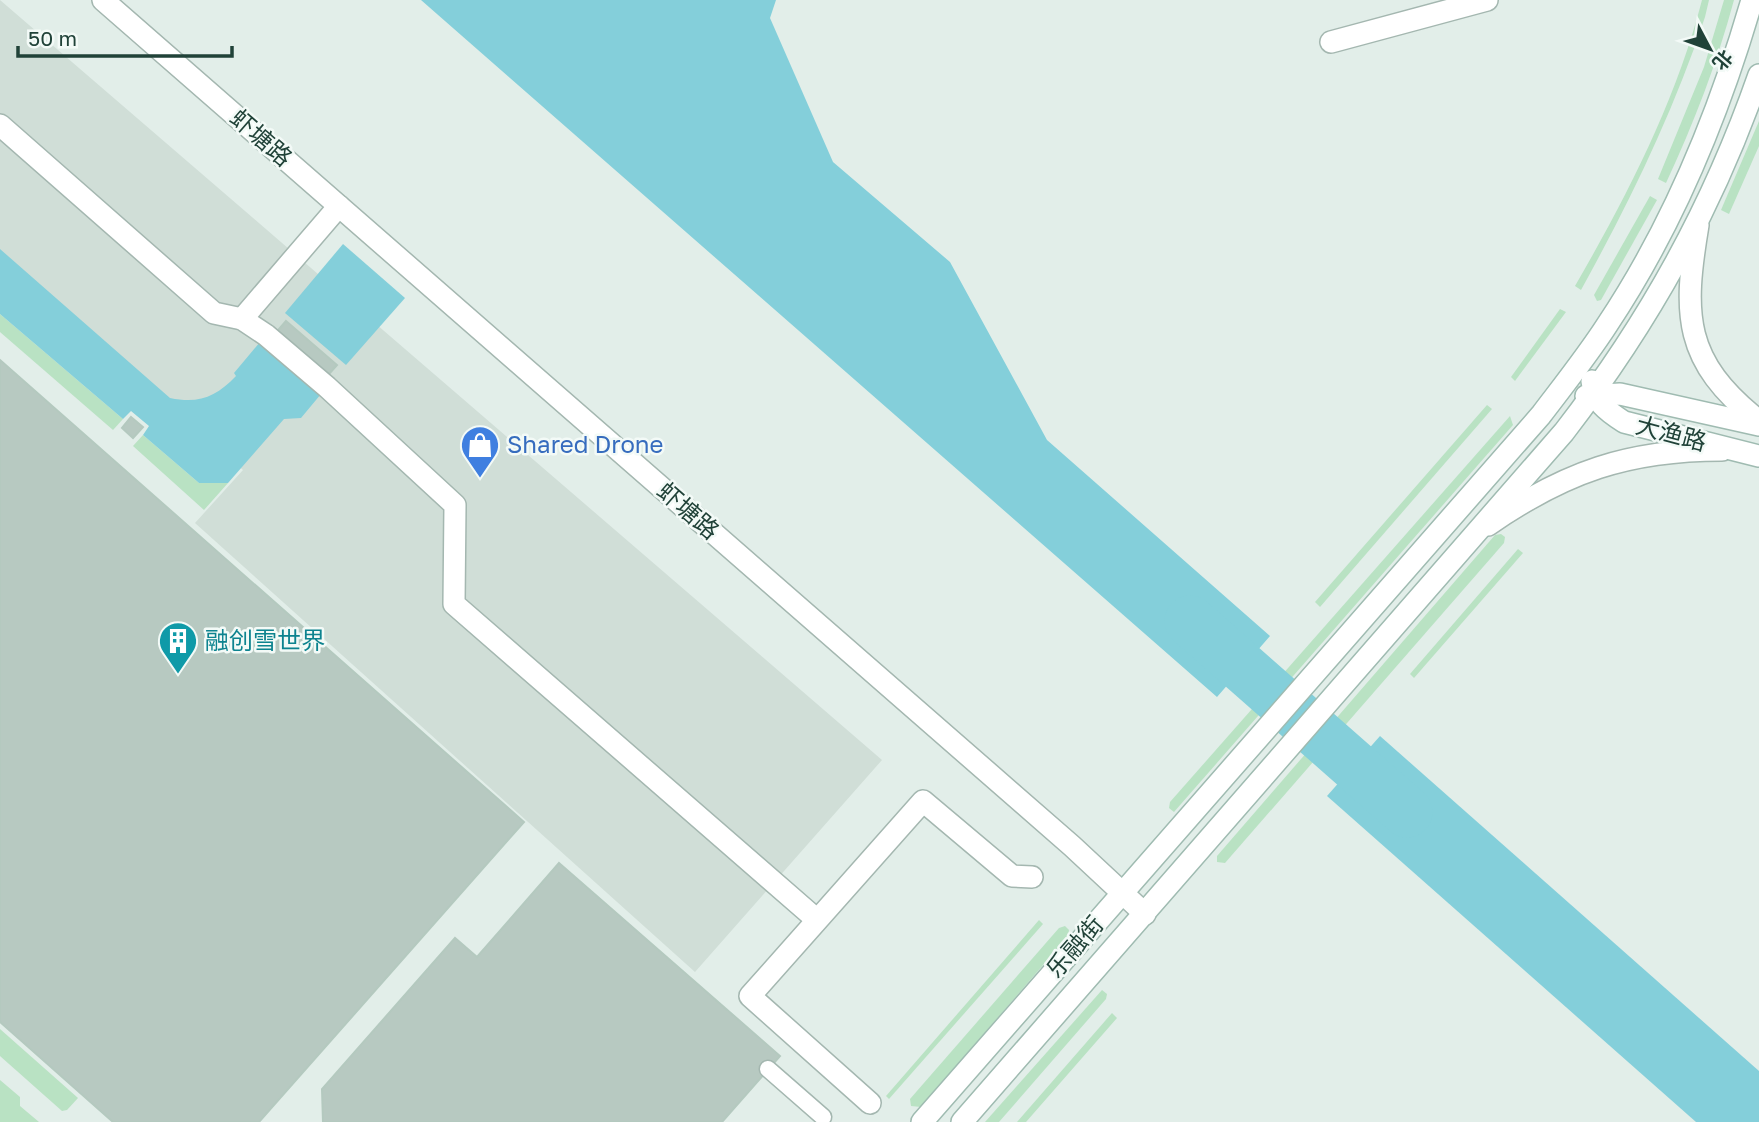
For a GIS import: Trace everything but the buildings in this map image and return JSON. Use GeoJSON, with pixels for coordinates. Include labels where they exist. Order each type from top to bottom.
{"type":"FeatureCollection","features":[{"type":"Feature","properties":{"kind":"street","name":"虾塘路"},"geometry":{"type":"LineString","coordinates":[[103,0],[1124,891],[1144,914]]}},
{"type":"Feature","properties":{"kind":"street"},"geometry":{"type":"LineString","coordinates":[[1331,42],[1487,0]]}},
{"type":"Feature","properties":{"kind":"street"},"geometry":{"type":"LineString","coordinates":[[1593,394],[1591,376],[1594,352],[1652,250],[1683,186],[1720,101],[1752,0]]}},
{"type":"Feature","properties":{"kind":"street"},"geometry":{"type":"LineString","coordinates":[[1478,532],[1593,394],[1631,342],[1698,222],[1725,166],[1759,75]]}},
{"type":"Feature","properties":{"kind":"street"},"geometry":{"type":"LineString","coordinates":[[0,125],[214,313],[242,319],[266,335],[327,387],[455,505],[454,604],[816,919]]}},
{"type":"Feature","properties":{"kind":"street"},"geometry":{"type":"LineString","coordinates":[[242,319],[339,206]]}},
{"type":"Feature","properties":{"kind":"street"},"geometry":{"type":"LineString","coordinates":[[1698,222],[1690,292],[1691,325],[1698,351],[1711,374],[1759,423]]}},
{"type":"Feature","properties":{"kind":"street","name":"乐融街"},"geometry":{"type":"LineString","coordinates":[[922,1122],[1541,415],[1607,326]]}},
{"type":"Feature","properties":{"kind":"street","name":"大渔路"},"geometry":{"type":"LineString","coordinates":[[1593,394],[1608,412],[1624,422],[1759,456]]}},
{"type":"Feature","properties":{"kind":"street","name":"大渔路"},"geometry":{"type":"LineString","coordinates":[[1541,415],[1575,399],[1593,394],[1620,394],[1759,423]]}},
{"type":"Feature","properties":{"kind":"street"},"geometry":{"type":"LineString","coordinates":[[1478,532],[1520,503],[1582,471],[1645,454],[1681,450],[1737,450]]}},
{"type":"Feature","properties":{"kind":"street","name":"乐融街"},"geometry":{"type":"LineString","coordinates":[[962,1122],[1478,532]]}},
{"type":"Feature","properties":{"kind":"street"},"geometry":{"type":"LineString","coordinates":[[870,1103],[750,996],[923,801],[1012,876],[1032,877]]}},
{"type":"Feature","properties":{"kind":"lane"},"geometry":{"type":"LineString","coordinates":[[768,1069],[824,1120]]}},
{"type":"Feature","properties":{"kind":"shaded area"},"geometry":{"type":"Polygon","coordinates":[[[0,0],[882,760],[695,972],[195,523],[243,470],[0,263],[0,0]]]}},
{"type":"Feature","properties":{"kind":"green space"},"geometry":{"type":"Polygon","coordinates":[[[1702,0],[1709,0],[1705,17],[1665,122],[1617,223],[1581,290],[1575,286],[1631,183],[1664,111],[1702,0]]]}},
{"type":"Feature","properties":{"kind":"green space"},"geometry":{"type":"Polygon","coordinates":[[[1724,0],[1734,0],[1720,47],[1666,183],[1658,179],[1704,67],[1724,0]]]}},
{"type":"Feature","properties":{"kind":"green space"},"geometry":{"type":"Polygon","coordinates":[[[1759,121],[1759,146],[1729,214],[1721,210],[1759,121]]]}},
{"type":"Feature","properties":{"kind":"green space"},"geometry":{"type":"Polygon","coordinates":[[[1650,196],[1657,200],[1601,300],[1597,301],[1594,295],[1650,196]]]}},
{"type":"Feature","properties":{"kind":"green space"},"geometry":{"type":"Polygon","coordinates":[[[1560,309],[1566,312],[1515,381],[1511,377],[1560,309]]]}},
{"type":"Feature","properties":{"kind":"green space"},"geometry":{"type":"Polygon","coordinates":[[[0,314],[123,419],[113,430],[0,332],[0,314]]]}},
{"type":"Feature","properties":{"kind":"green space"},"geometry":{"type":"Polygon","coordinates":[[[1487,405],[1492,409],[1320,607],[1315,602],[1487,405]]]}},
{"type":"Feature","properties":{"kind":"green space"},"geometry":{"type":"Polygon","coordinates":[[[1510,416],[1513,425],[1174,812],[1169,808],[1170,802],[1510,416]]]}},
{"type":"Feature","properties":{"kind":"green space"},"geometry":{"type":"Polygon","coordinates":[[[143,435],[199,483],[228,483],[204,510],[133,446],[143,435]]]}},
{"type":"Feature","properties":{"kind":"green space"},"geometry":{"type":"Polygon","coordinates":[[[1501,534],[1505,537],[1504,543],[1225,863],[1217,862],[1217,856],[1495,535],[1501,534]]]}},
{"type":"Feature","properties":{"kind":"green space"},"geometry":{"type":"Polygon","coordinates":[[[1518,549],[1523,553],[1414,678],[1410,674],[1518,549]]]}},
{"type":"Feature","properties":{"kind":"green space"},"geometry":{"type":"Polygon","coordinates":[[[1039,920],[1043,924],[889,1099],[886,1096],[1039,920]]]}},
{"type":"Feature","properties":{"kind":"green space"},"geometry":{"type":"Polygon","coordinates":[[[1065,926],[1069,930],[1068,936],[921,1107],[911,1106],[910,1099],[1059,928],[1065,926]]]}},
{"type":"Feature","properties":{"kind":"green space"},"geometry":{"type":"Polygon","coordinates":[[[1102,990],[1107,994],[1106,999],[999,1122],[985,1122],[1102,990]]]}},
{"type":"Feature","properties":{"kind":"green space"},"geometry":{"type":"Polygon","coordinates":[[[1112,1013],[1117,1018],[1026,1122],[1017,1122],[1112,1013]]]}},
{"type":"Feature","properties":{"kind":"green space"},"geometry":{"type":"Polygon","coordinates":[[[0,1029],[78,1098],[67,1110],[62,1111],[0,1056],[0,1029]]]}},
{"type":"Feature","properties":{"kind":"green space"},"geometry":{"type":"Polygon","coordinates":[[[0,1080],[20,1097],[20,1106],[39,1122],[0,1122],[0,1080]]]}},
{"type":"Feature","properties":{"kind":"water"},"geometry":{"type":"Polygon","coordinates":[[[421,0],[776,0],[770,18],[833,162],[950,262],[1047,440],[1270,636],[1217,697],[421,0]]]}},
{"type":"Feature","properties":{"kind":"water"},"geometry":{"type":"Polygon","coordinates":[[[343,244],[405,298],[346,365],[285,313],[343,244]]]}},
{"type":"Feature","properties":{"kind":"water"},"geometry":{"type":"Polygon","coordinates":[[[0,249],[170,398],[190,400],[214,394],[236,376],[234,373],[260,342],[321,394],[301,418],[284,419],[228,483],[199,483],[143,435],[149,426],[131,411],[123,419],[0,314],[0,249]]]}},
{"type":"Feature","properties":{"kind":"water"},"geometry":{"type":"Polygon","coordinates":[[[1380,736],[1759,1071],[1759,1122],[1696,1122],[1327,796],[1380,736]]]}},
{"type":"Feature","properties":{"kind":"waterway"},"geometry":{"type":"LineString","coordinates":[[1190,621],[1407,812]]}},
{"type":"Feature","properties":{"kind":"place","name":"Shared Drone"},"geometry":{"type":"Point","coordinates":[480,479]}},
{"type":"Feature","properties":{"kind":"place","name":"融创雪世界"},"geometry":{"type":"Point","coordinates":[178,675]}}]}
